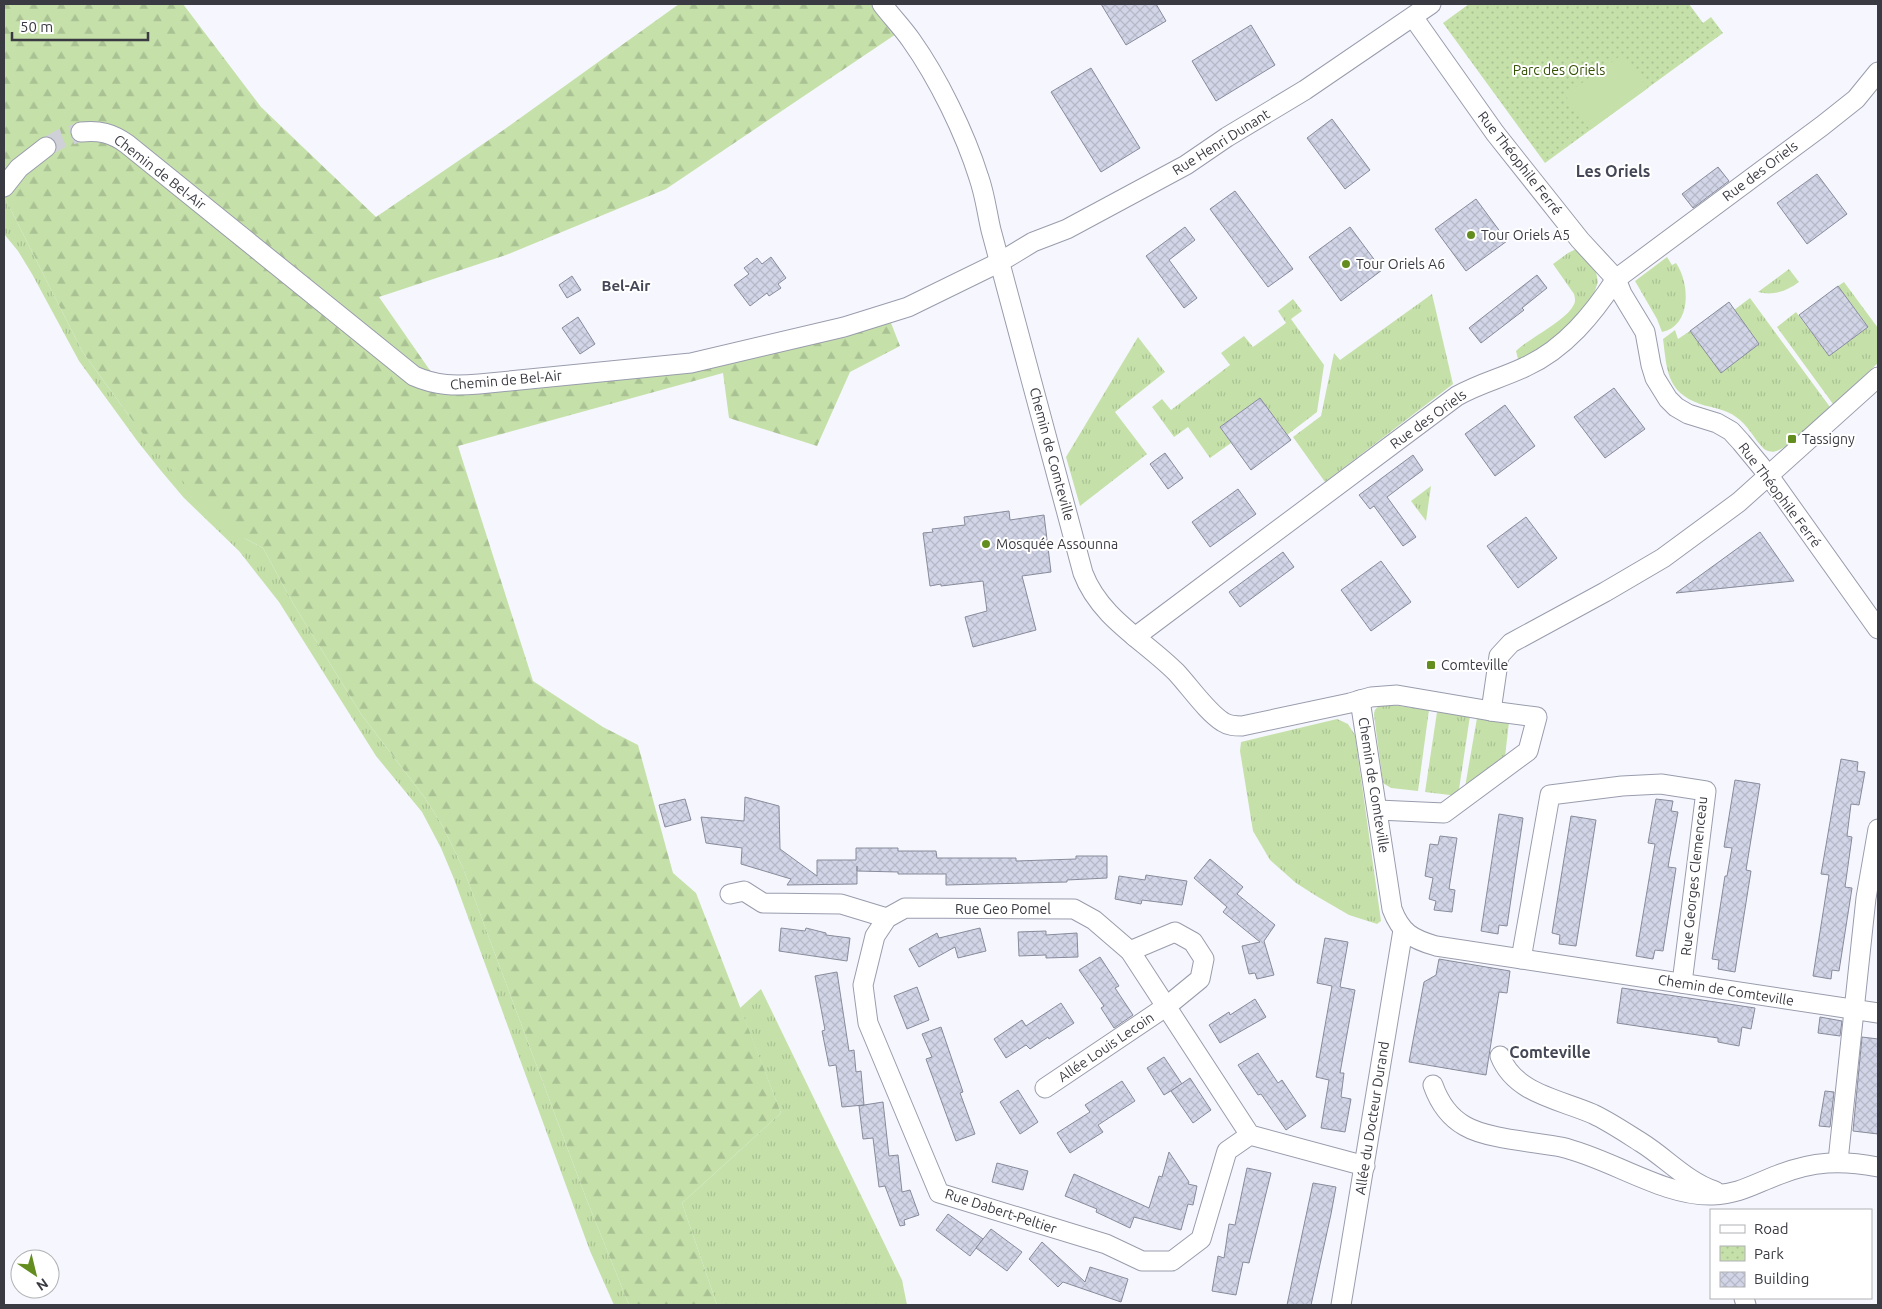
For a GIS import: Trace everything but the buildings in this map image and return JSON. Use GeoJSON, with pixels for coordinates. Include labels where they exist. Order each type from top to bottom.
{"type":"FeatureCollection","features":[{"type":"Feature","properties":{"kind":"street","name":"Chemin de Comteville"},"geometry":{"type":"LineString","coordinates":[[882,4],[911,40],[932,74],[966,140],[980,180],[1083,573],[1090,590],[1103,608],[1174,670],[1218,718],[1229,725],[1242,726],[1360,700],[1392,909],[1396,920],[1403,930],[1422,942],[1436,946],[1878,1013]]}},
{"type":"Feature","properties":{"kind":"street","name":"Rue Henri Dunant"},"geometry":{"type":"LineString","coordinates":[[1000,262],[1027,245],[1067,229],[1186,165],[1226,137],[1305,90],[1431,4]]}},
{"type":"Feature","properties":{"kind":"street","name":"Rue Théophile Ferré"},"geometry":{"type":"LineString","coordinates":[[1413,17],[1495,133],[1580,240],[1616,279],[1622,294],[1638,317],[1645,332],[1655,378],[1668,399],[1676,407],[1688,414],[1717,423],[1731,431],[1769,476],[1878,629]]}},
{"type":"Feature","properties":{"kind":"street","name":"Rue des Oriels"},"geometry":{"type":"LineString","coordinates":[[1135,637],[1458,396],[1484,382],[1526,367],[1545,356],[1579,328],[1616,279],[1856,99],[1878,72]]}},
{"type":"Feature","properties":{"kind":"street","name":"Chemin de Bel-Air"},"geometry":{"type":"LineString","coordinates":[[81,132],[106,133],[127,144],[405,369],[428,382],[444,386],[691,363],[721,357],[881,316],[915,303],[1000,262]]}},
{"type":"Feature","properties":{"kind":"street"},"geometry":{"type":"LineString","coordinates":[[4,187],[27,161],[46,147]]}},
{"type":"Feature","properties":{"kind":"street"},"geometry":{"type":"LineString","coordinates":[[1491,711],[1500,656],[1511,643],[1663,558],[1739,502],[1878,377]]}},
{"type":"Feature","properties":{"kind":"street"},"geometry":{"type":"LineString","coordinates":[[1360,700],[1370,697],[1397,696],[1537,717],[1528,752],[1444,813],[1378,810]]}},
{"type":"Feature","properties":{"kind":"street","name":"Rue Georges Clemenceau"},"geometry":{"type":"LineString","coordinates":[[1521,959],[1550,795],[1622,786],[1661,784],[1706,791],[1682,983]]}},
{"type":"Feature","properties":{"kind":"street"},"geometry":{"type":"LineString","coordinates":[[1838,1162],[1866,898],[1877,838]]}},
{"type":"Feature","properties":{"kind":"street"},"geometry":{"type":"LineString","coordinates":[[730,894],[744,891],[763,903],[842,904],[887,918]]}},
{"type":"Feature","properties":{"kind":"street","name":"Rue Geo Pomel"},"geometry":{"type":"LineString","coordinates":[[887,918],[905,908],[1074,909],[1094,920],[1130,951],[1250,1135]]}},
{"type":"Feature","properties":{"kind":"street","name":"Rue Dabert-Peltier"},"geometry":{"type":"LineString","coordinates":[[887,918],[875,936],[863,985],[868,1023],[939,1193],[1106,1244],[1142,1261],[1172,1261],[1201,1238],[1227,1151],[1250,1135]]}},
{"type":"Feature","properties":{"kind":"street","name":"Allée du Docteur Durand"},"geometry":{"type":"LineString","coordinates":[[1341,1305],[1403,930]]}},
{"type":"Feature","properties":{"kind":"street"},"geometry":{"type":"LineString","coordinates":[[1130,951],[1175,932],[1193,942],[1197,947],[1204,959],[1200,979],[1167,1006]]}},
{"type":"Feature","properties":{"kind":"street","name":"Allée Louis Lecoin"},"geometry":{"type":"LineString","coordinates":[[1045,1088],[1167,1006]]}},
{"type":"Feature","properties":{"kind":"street"},"geometry":{"type":"LineString","coordinates":[[1500,1056],[1511,1075],[1521,1085],[1536,1093],[1596,1116],[1646,1146],[1697,1184],[1718,1192],[1727,1202]]}},
{"type":"Feature","properties":{"kind":"street"},"geometry":{"type":"LineString","coordinates":[[1433,1085],[1443,1106],[1454,1118],[1480,1133],[1583,1153],[1676,1190],[1711,1195],[1727,1202]]}},
{"type":"Feature","properties":{"kind":"street"},"geometry":{"type":"LineString","coordinates":[[1250,1135],[1365,1166]]}},
{"type":"Feature","properties":{"kind":"street"},"geometry":{"type":"LineString","coordinates":[[1727,1202],[1743,1191],[1776,1176],[1810,1165],[1838,1162],[1878,1167]]}},
{"type":"Feature","properties":{"kind":"green space"},"geometry":{"type":"Polygon","coordinates":[[[4,4],[183,4],[261,107],[376,217],[502,131],[679,4],[888,4],[908,26],[666,189],[506,255],[379,297],[445,392],[716,362],[891,323],[900,346],[850,372],[817,446],[729,418],[723,373],[458,446],[533,681],[603,727],[638,745],[673,873],[696,893],[781,1113],[682,1203],[717,1305],[629,1305],[586,1198],[463,868],[442,825],[425,798],[361,714],[294,605],[263,548],[225,524],[171,469],[132,420],[82,351],[4,196],[4,4]]]}},
{"type":"Feature","properties":{"kind":"green space","name":"Parc des Oriels"},"geometry":{"type":"Polygon","coordinates":[[[1469,4],[1689,4],[1703,23],[1711,17],[1723,33],[1545,163],[1443,23],[1469,4]]]}},
{"type":"Feature","properties":{"kind":"green space"},"geometry":{"type":"Polygon","coordinates":[[[1623,54],[1648,88],[1590,130],[1565,95],[1623,54]]]}},
{"type":"Feature","properties":{"kind":"green space"},"geometry":{"type":"Polygon","coordinates":[[[4,196],[82,351],[132,420],[246,539],[263,548],[294,605],[361,714],[425,798],[442,825],[463,868],[586,1198],[629,1305],[614,1305],[590,1251],[454,879],[441,848],[422,812],[376,756],[279,602],[239,551],[184,498],[162,472],[79,361],[32,274],[18,251],[4,234],[4,196]]]}},
{"type":"Feature","properties":{"kind":"green space"},"geometry":{"type":"Polygon","coordinates":[[[1576,249],[1596,272],[1598,282],[1593,296],[1562,334],[1521,360],[1518,359],[1516,351],[1556,323],[1574,304],[1574,294],[1553,264],[1576,249]]]}},
{"type":"Feature","properties":{"kind":"green space"},"geometry":{"type":"Polygon","coordinates":[[[1667,257],[1672,265],[1676,263],[1681,271],[1686,292],[1686,303],[1679,322],[1672,328],[1662,332],[1657,319],[1635,281],[1667,257]]]}},
{"type":"Feature","properties":{"kind":"green space"},"geometry":{"type":"Polygon","coordinates":[[[1789,269],[1799,282],[1780,292],[1758,292],[1789,269]]]}},
{"type":"Feature","properties":{"kind":"green space"},"geometry":{"type":"Polygon","coordinates":[[[1844,282],[1878,328],[1878,363],[1833,404],[1777,327],[1796,312],[1829,356],[1868,327],[1838,286],[1844,282]]]}},
{"type":"Feature","properties":{"kind":"green space"},"geometry":{"type":"Polygon","coordinates":[[[1432,294],[1453,384],[1325,482],[1293,437],[1321,416],[1334,353],[1340,360],[1432,294]]]}},
{"type":"Feature","properties":{"kind":"green space"},"geometry":{"type":"Polygon","coordinates":[[[1750,298],[1830,407],[1790,443],[1775,452],[1764,449],[1744,424],[1732,414],[1700,404],[1680,393],[1670,378],[1666,360],[1663,339],[1675,330],[1678,339],[1690,331],[1721,372],[1759,344],[1734,310],[1750,298]]]}},
{"type":"Feature","properties":{"kind":"green space"},"geometry":{"type":"Polygon","coordinates":[[[1293,299],[1302,311],[1291,319],[1324,365],[1317,412],[1287,435],[1260,398],[1220,427],[1231,443],[1210,458],[1188,427],[1174,437],[1152,407],[1162,399],[1171,410],[1230,365],[1221,353],[1244,336],[1253,347],[1286,323],[1278,311],[1293,299]]]}},
{"type":"Feature","properties":{"kind":"green space"},"geometry":{"type":"Polygon","coordinates":[[[1138,337],[1165,372],[1115,412],[1147,454],[1080,506],[1066,457],[1138,337]]]}},
{"type":"Feature","properties":{"kind":"green space"},"geometry":{"type":"Polygon","coordinates":[[[1431,486],[1426,521],[1411,501],[1431,486]]]}},
{"type":"Feature","properties":{"kind":"green space"},"geometry":{"type":"Polygon","coordinates":[[[1385,704],[1429,710],[1418,791],[1391,788],[1383,783],[1374,715],[1377,708],[1385,704]]]}},
{"type":"Feature","properties":{"kind":"green space"},"geometry":{"type":"Polygon","coordinates":[[[1437,712],[1470,716],[1458,796],[1425,792],[1437,712]]]}},
{"type":"Feature","properties":{"kind":"green space"},"geometry":{"type":"Polygon","coordinates":[[[1477,718],[1509,722],[1505,757],[1465,787],[1477,718]]]}},
{"type":"Feature","properties":{"kind":"green space"},"geometry":{"type":"Polygon","coordinates":[[[1337,719],[1348,724],[1355,735],[1381,921],[1377,924],[1349,915],[1296,883],[1270,860],[1253,831],[1240,751],[1241,742],[1337,719]]]}},
{"type":"Feature","properties":{"kind":"green space"},"geometry":{"type":"Polygon","coordinates":[[[761,989],[902,1280],[907,1305],[717,1305],[682,1203],[781,1113],[740,1008],[761,989]]]}},
{"type":"Feature","properties":{"kind":"tunnel"},"geometry":{"type":"LineString","coordinates":[[46,147],[62,138],[81,132]]}},
{"type":"Feature","properties":{"kind":"place","name":"Tour Oriels A5"},"geometry":{"type":"Point","coordinates":[1471,235]}},
{"type":"Feature","properties":{"kind":"place","name":"Tour Oriels A6"},"geometry":{"type":"Point","coordinates":[1346,264]}},
{"type":"Feature","properties":{"kind":"place","name":"Tassigny"},"geometry":{"type":"Point","coordinates":[1792,439]}},
{"type":"Feature","properties":{"kind":"place","name":"Mosquée Assounna"},"geometry":{"type":"Point","coordinates":[986,544]}},
{"type":"Feature","properties":{"kind":"place","name":"Comteville"},"geometry":{"type":"Point","coordinates":[1431,665]}},
{"type":"Feature","properties":{"kind":"district","name":"Les Oriels"},"geometry":{"type":"Point","coordinates":[1613,171]}},
{"type":"Feature","properties":{"kind":"district","name":"Bel-Air"},"geometry":{"type":"Point","coordinates":[626,286]}},
{"type":"Feature","properties":{"kind":"district","name":"Comteville"},"geometry":{"type":"Point","coordinates":[1550,1052]}}]}
